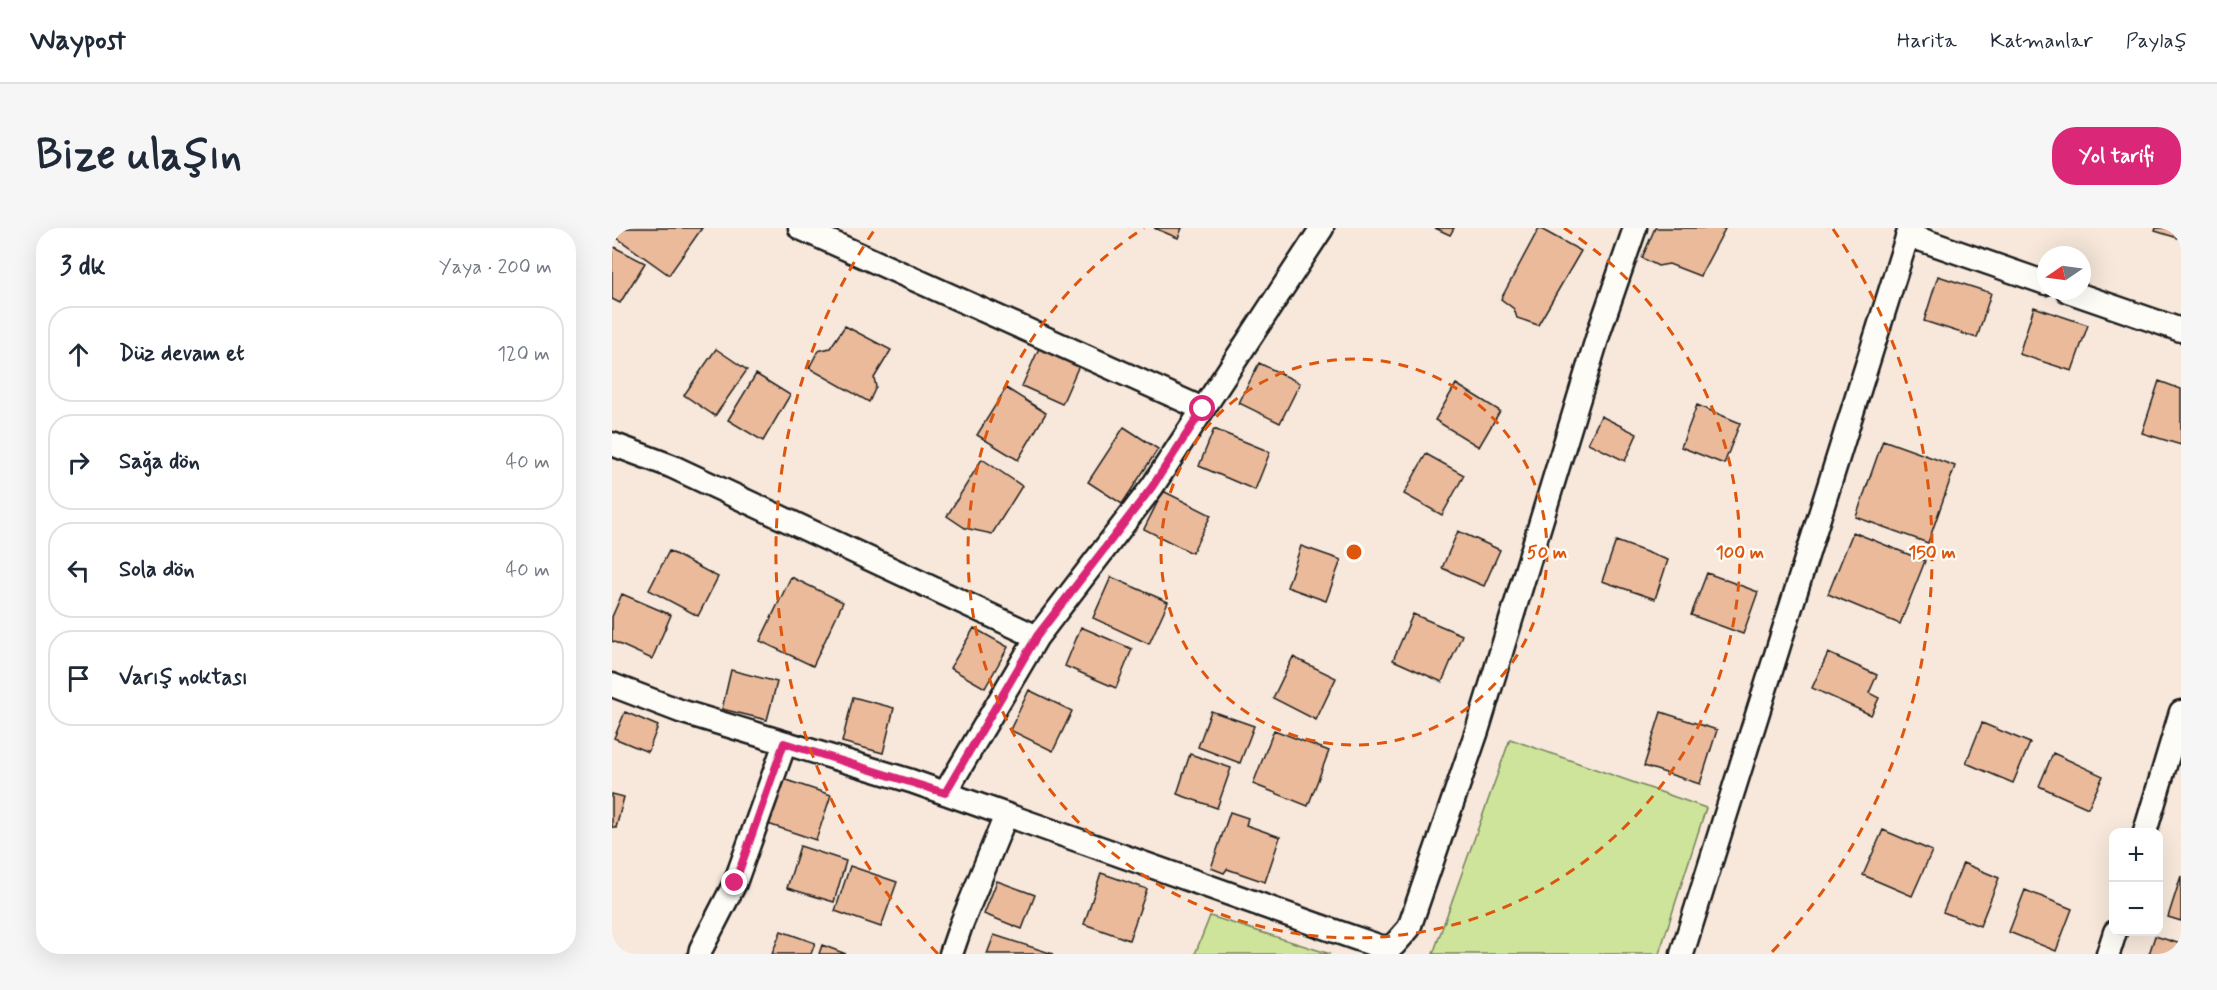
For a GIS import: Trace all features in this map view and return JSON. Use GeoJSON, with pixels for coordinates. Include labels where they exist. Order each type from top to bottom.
{"type":"FeatureCollection","features":[{"type":"Feature","properties":{"kind":"street"},"geometry":{"type":"LineString","coordinates":[[800,228],[1203,409]]}},
{"type":"Feature","properties":{"kind":"street"},"geometry":{"type":"LineString","coordinates":[[945,793],[1037,636],[1152,487],[1322,228]]}},
{"type":"Feature","properties":{"kind":"street"},"geometry":{"type":"LineString","coordinates":[[612,685],[680,711],[945,793],[1384,948],[1394,945],[1409,928],[1477,730],[1600,329],[1635,228]]}},
{"type":"Feature","properties":{"kind":"street"},"geometry":{"type":"LineString","coordinates":[[1685,953],[1909,231],[2037,280]]}},
{"type":"Feature","properties":{"kind":"street"},"geometry":{"type":"LineString","coordinates":[[2091,299],[2181,330]]}},
{"type":"Feature","properties":{"kind":"street"},"geometry":{"type":"LineString","coordinates":[[612,444],[671,466],[1037,636]]}},
{"type":"Feature","properties":{"kind":"street"},"geometry":{"type":"LineString","coordinates":[[2146,828],[2181,712]]}},
{"type":"Feature","properties":{"kind":"street"},"geometry":{"type":"LineString","coordinates":[[700,954],[735,883],[784,743]]}},
{"type":"Feature","properties":{"kind":"street"},"geometry":{"type":"LineString","coordinates":[[951,954],[960,925],[1006,815]]}},
{"type":"Feature","properties":{"kind":"street"},"geometry":{"type":"LineString","coordinates":[[2108,954],[2114,936]]}},
{"type":"Feature","properties":{"kind":"green space"},"geometry":{"type":"Polygon","coordinates":[[[1510,739],[1706,808],[1659,954],[1433,954],[1510,739]]]}},
{"type":"Feature","properties":{"kind":"green space"},"geometry":{"type":"Polygon","coordinates":[[[1210,916],[1330,954],[1195,954],[1210,916]]]}},
{"type":"Feature","properties":{"kind":"building"},"geometry":{"type":"Polygon","coordinates":[[[618,228],[702,228],[669,275],[613,235],[618,228]]]}},
{"type":"Feature","properties":{"kind":"building"},"geometry":{"type":"Polygon","coordinates":[[[1154,228],[1182,228],[1178,238],[1154,228]]]}},
{"type":"Feature","properties":{"kind":"building"},"geometry":{"type":"Polygon","coordinates":[[[1435,228],[1454,228],[1450,235],[1435,228]]]}},
{"type":"Feature","properties":{"kind":"building"},"geometry":{"type":"Polygon","coordinates":[[[1539,228],[1581,251],[1538,325],[1517,318],[1514,309],[1501,299],[1539,228]]]}},
{"type":"Feature","properties":{"kind":"building"},"geometry":{"type":"Polygon","coordinates":[[[1655,228],[1725,229],[1700,276],[1669,264],[1658,266],[1642,258],[1655,228]]]}},
{"type":"Feature","properties":{"kind":"building"},"geometry":{"type":"Polygon","coordinates":[[[2156,228],[2181,228],[2181,239],[2155,231],[2156,228]]]}},
{"type":"Feature","properties":{"kind":"building"},"geometry":{"type":"Polygon","coordinates":[[[612,246],[645,263],[620,303],[612,299],[612,246]]]}},
{"type":"Feature","properties":{"kind":"building"},"geometry":{"type":"Polygon","coordinates":[[[1938,276],[1991,293],[1977,338],[1924,321],[1938,276]]]}},
{"type":"Feature","properties":{"kind":"building"},"geometry":{"type":"Polygon","coordinates":[[[2034,307],[2088,325],[2072,371],[2019,354],[2034,307]]]}},
{"type":"Feature","properties":{"kind":"building"},"geometry":{"type":"Polygon","coordinates":[[[845,326],[891,350],[874,378],[876,387],[869,402],[809,368],[818,351],[830,348],[845,326]]]}},
{"type":"Feature","properties":{"kind":"building"},"geometry":{"type":"Polygon","coordinates":[[[1040,346],[1080,363],[1062,404],[1022,386],[1040,346]]]}},
{"type":"Feature","properties":{"kind":"building"},"geometry":{"type":"Polygon","coordinates":[[[716,349],[747,370],[715,416],[684,395],[716,349]]]}},
{"type":"Feature","properties":{"kind":"building"},"geometry":{"type":"Polygon","coordinates":[[[1259,363],[1300,383],[1280,423],[1239,403],[1259,363]]]}},
{"type":"Feature","properties":{"kind":"building"},"geometry":{"type":"Polygon","coordinates":[[[756,374],[790,395],[763,441],[728,420],[756,374]]]}},
{"type":"Feature","properties":{"kind":"building"},"geometry":{"type":"Polygon","coordinates":[[[2159,381],[2181,389],[2181,445],[2142,433],[2159,381]]]}},
{"type":"Feature","properties":{"kind":"building"},"geometry":{"type":"Polygon","coordinates":[[[1456,384],[1500,411],[1479,447],[1435,420],[1456,384]]]}},
{"type":"Feature","properties":{"kind":"building"},"geometry":{"type":"Polygon","coordinates":[[[1006,388],[1046,413],[1018,460],[977,435],[1006,388]]]}},
{"type":"Feature","properties":{"kind":"building"},"geometry":{"type":"Polygon","coordinates":[[[1697,405],[1740,423],[1724,464],[1681,447],[1697,405]]]}},
{"type":"Feature","properties":{"kind":"building"},"geometry":{"type":"Polygon","coordinates":[[[1601,416],[1637,434],[1625,461],[1588,443],[1601,416]]]}},
{"type":"Feature","properties":{"kind":"building"},"geometry":{"type":"Polygon","coordinates":[[[1124,427],[1158,449],[1122,504],[1088,482],[1124,427]]]}},
{"type":"Feature","properties":{"kind":"building"},"geometry":{"type":"Polygon","coordinates":[[[1214,429],[1270,452],[1255,490],[1199,466],[1214,429]]]}},
{"type":"Feature","properties":{"kind":"building"},"geometry":{"type":"Polygon","coordinates":[[[1883,440],[1955,466],[1928,543],[1856,517],[1883,440]]]}},
{"type":"Feature","properties":{"kind":"building"},"geometry":{"type":"Polygon","coordinates":[[[1426,454],[1464,475],[1442,515],[1404,494],[1426,454]]]}},
{"type":"Feature","properties":{"kind":"building"},"geometry":{"type":"Polygon","coordinates":[[[982,459],[1022,486],[992,534],[965,528],[947,516],[982,459]]]}},
{"type":"Feature","properties":{"kind":"building"},"geometry":{"type":"Polygon","coordinates":[[[1163,491],[1211,515],[1192,553],[1144,529],[1163,491]]]}},
{"type":"Feature","properties":{"kind":"building"},"geometry":{"type":"Polygon","coordinates":[[[1458,531],[1500,550],[1484,586],[1442,568],[1458,531]]]}},
{"type":"Feature","properties":{"kind":"building"},"geometry":{"type":"Polygon","coordinates":[[[1853,532],[1925,561],[1900,624],[1828,594],[1853,532]]]}},
{"type":"Feature","properties":{"kind":"building"},"geometry":{"type":"Polygon","coordinates":[[[1616,541],[1668,560],[1655,599],[1602,581],[1616,541]]]}},
{"type":"Feature","properties":{"kind":"building"},"geometry":{"type":"Polygon","coordinates":[[[1301,546],[1341,560],[1326,601],[1287,587],[1301,546]]]}},
{"type":"Feature","properties":{"kind":"building"},"geometry":{"type":"Polygon","coordinates":[[[669,551],[718,577],[698,616],[649,590],[669,551]]]}},
{"type":"Feature","properties":{"kind":"building"},"geometry":{"type":"Polygon","coordinates":[[[1707,573],[1758,592],[1743,634],[1691,615],[1707,573]]]}},
{"type":"Feature","properties":{"kind":"building"},"geometry":{"type":"Polygon","coordinates":[[[791,577],[843,602],[813,666],[760,641],[791,577]]]}},
{"type":"Feature","properties":{"kind":"building"},"geometry":{"type":"Polygon","coordinates":[[[1111,577],[1168,602],[1149,644],[1093,618],[1111,577]]]}},
{"type":"Feature","properties":{"kind":"building"},"geometry":{"type":"Polygon","coordinates":[[[622,594],[671,615],[652,659],[612,641],[612,617],[622,594]]]}},
{"type":"Feature","properties":{"kind":"building"},"geometry":{"type":"Polygon","coordinates":[[[1413,614],[1462,635],[1442,682],[1393,660],[1413,614]]]}},
{"type":"Feature","properties":{"kind":"building"},"geometry":{"type":"Polygon","coordinates":[[[1081,627],[1132,649],[1116,688],[1065,666],[1081,627]]]}},
{"type":"Feature","properties":{"kind":"building"},"geometry":{"type":"Polygon","coordinates":[[[974,628],[1008,647],[985,688],[950,668],[974,628]]]}},
{"type":"Feature","properties":{"kind":"building"},"geometry":{"type":"Polygon","coordinates":[[[1828,653],[1877,675],[1869,693],[1879,698],[1871,715],[1812,688],[1828,653]]]}},
{"type":"Feature","properties":{"kind":"building"},"geometry":{"type":"Polygon","coordinates":[[[1293,657],[1336,678],[1316,720],[1273,698],[1293,657]]]}},
{"type":"Feature","properties":{"kind":"building"},"geometry":{"type":"Polygon","coordinates":[[[731,670],[777,682],[767,720],[722,709],[731,670]]]}},
{"type":"Feature","properties":{"kind":"building"},"geometry":{"type":"Polygon","coordinates":[[[1029,690],[1072,711],[1053,751],[1010,730],[1029,690]]]}},
{"type":"Feature","properties":{"kind":"building"},"geometry":{"type":"Polygon","coordinates":[[[853,697],[894,708],[883,753],[842,742],[853,697]]]}},
{"type":"Feature","properties":{"kind":"building"},"geometry":{"type":"Polygon","coordinates":[[[1211,711],[1254,726],[1240,763],[1198,747],[1211,711]]]}},
{"type":"Feature","properties":{"kind":"building"},"geometry":{"type":"Polygon","coordinates":[[[625,712],[658,726],[648,752],[614,738],[625,712]]]}},
{"type":"Feature","properties":{"kind":"building"},"geometry":{"type":"Polygon","coordinates":[[[1661,712],[1717,730],[1700,784],[1644,766],[1661,712]]]}},
{"type":"Feature","properties":{"kind":"building"},"geometry":{"type":"Polygon","coordinates":[[[1982,723],[2030,743],[2013,783],[1966,763],[1982,723]]]}},
{"type":"Feature","properties":{"kind":"building"},"geometry":{"type":"Polygon","coordinates":[[[1274,730],[1329,751],[1308,806],[1253,784],[1274,730]]]}},
{"type":"Feature","properties":{"kind":"building"},"geometry":{"type":"Polygon","coordinates":[[[2053,753],[2103,776],[2088,808],[2039,786],[2053,753]]]}},
{"type":"Feature","properties":{"kind":"building"},"geometry":{"type":"Polygon","coordinates":[[[1190,754],[1231,768],[1217,808],[1177,794],[1190,754]]]}},
{"type":"Feature","properties":{"kind":"building"},"geometry":{"type":"Polygon","coordinates":[[[783,779],[831,795],[816,840],[768,824],[783,779]]]}},
{"type":"Feature","properties":{"kind":"building"},"geometry":{"type":"Polygon","coordinates":[[[612,794],[624,797],[616,828],[612,827],[612,794]]]}},
{"type":"Feature","properties":{"kind":"building"},"geometry":{"type":"Polygon","coordinates":[[[1230,812],[1248,818],[1246,825],[1280,837],[1265,882],[1227,869],[1224,873],[1211,868],[1230,812]]]}},
{"type":"Feature","properties":{"kind":"building"},"geometry":{"type":"Polygon","coordinates":[[[1883,830],[1932,851],[1912,896],[1863,875],[1883,830]]]}},
{"type":"Feature","properties":{"kind":"building"},"geometry":{"type":"Polygon","coordinates":[[[800,846],[846,861],[834,902],[787,888],[800,846]]]}},
{"type":"Feature","properties":{"kind":"building"},"geometry":{"type":"Polygon","coordinates":[[[1963,863],[1999,878],[1980,926],[1943,912],[1963,863]]]}},
{"type":"Feature","properties":{"kind":"building"},"geometry":{"type":"Polygon","coordinates":[[[850,866],[897,882],[881,927],[835,911],[850,866]]]}},
{"type":"Feature","properties":{"kind":"building"},"geometry":{"type":"Polygon","coordinates":[[[1101,873],[1147,889],[1129,940],[1084,924],[1101,873]]]}},
{"type":"Feature","properties":{"kind":"building"},"geometry":{"type":"Polygon","coordinates":[[[2181,876],[2181,921],[2168,917],[2181,876]]]}},
{"type":"Feature","properties":{"kind":"building"},"geometry":{"type":"Polygon","coordinates":[[[997,881],[1035,895],[1022,929],[984,914],[997,881]]]}},
{"type":"Feature","properties":{"kind":"building"},"geometry":{"type":"Polygon","coordinates":[[[2025,890],[2072,909],[2056,951],[2009,932],[2025,890]]]}},
{"type":"Feature","properties":{"kind":"building"},"geometry":{"type":"Polygon","coordinates":[[[781,931],[815,943],[811,954],[772,954],[781,931]]]}},
{"type":"Feature","properties":{"kind":"building"},"geometry":{"type":"Polygon","coordinates":[[[994,935],[1053,954],[987,954],[994,935]]]}},
{"type":"Feature","properties":{"kind":"building"},"geometry":{"type":"Polygon","coordinates":[[[2155,936],[2181,944],[2181,954],[2149,954],[2155,936]]]}},
{"type":"Feature","properties":{"kind":"building"},"geometry":{"type":"Polygon","coordinates":[[[822,945],[846,954],[819,954],[822,945]]]}},
{"type":"Feature","properties":{"kind":"route"},"geometry":{"type":"LineString","coordinates":[[735,883],[784,743],[945,793],[1037,636],[1152,487],[1203,409]]}}]}
